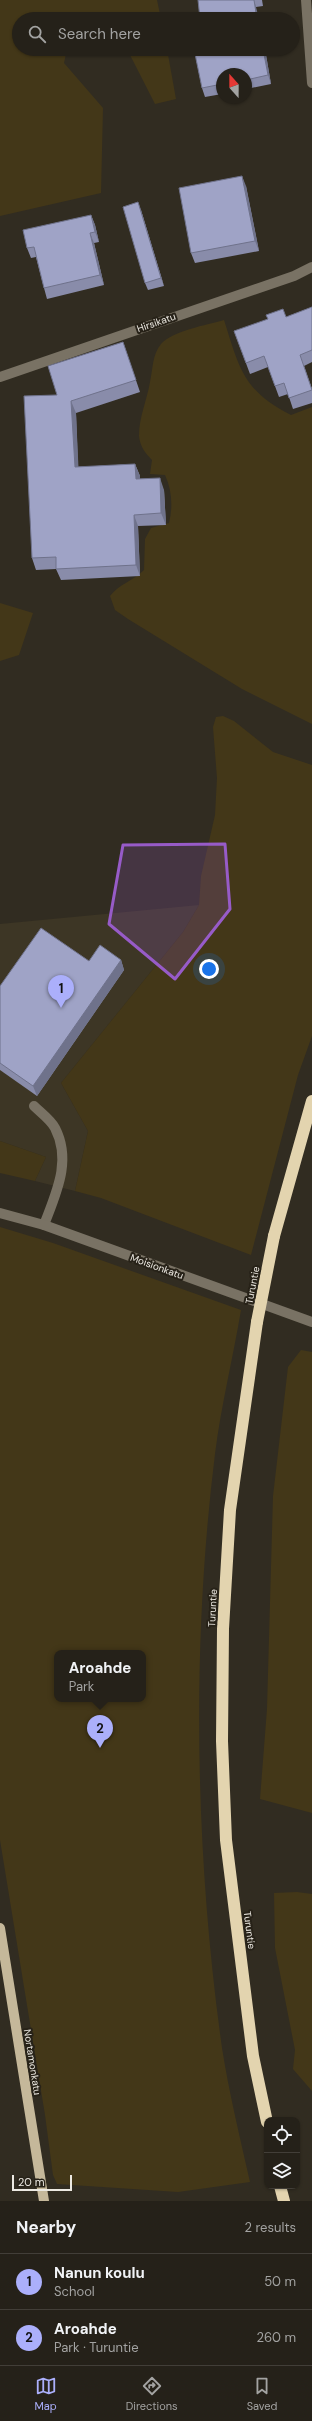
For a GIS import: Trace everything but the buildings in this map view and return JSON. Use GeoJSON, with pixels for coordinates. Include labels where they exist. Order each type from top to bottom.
{"type":"FeatureCollection","features":[{"type":"Feature","properties":{"kind":"highway","name":"Turuntie"},"geometry":{"type":"LineString","coordinates":[[266,2117],[253,2056],[226,1840],[222,1741],[223,1629],[230,1510],[257,1322],[274,1236],[312,1101]]}},
{"type":"Feature","properties":{"kind":"highway"},"geometry":{"type":"LineString","coordinates":[[281,2189],[284,2201]]}},
{"type":"Feature","properties":{"kind":"main road","name":"Nortamonkatu"},"geometry":{"type":"LineString","coordinates":[[0,1928],[44,2201]]}},
{"type":"Feature","properties":{"kind":"street"},"geometry":{"type":"LineString","coordinates":[[306,0],[312,83]]}},
{"type":"Feature","properties":{"kind":"street","name":"Hirsikatu"},"geometry":{"type":"LineString","coordinates":[[0,377],[294,276],[312,267]]}},
{"type":"Feature","properties":{"kind":"street"},"geometry":{"type":"LineString","coordinates":[[34,1106],[55,1127],[64,1158],[60,1187],[44,1225]]}},
{"type":"Feature","properties":{"kind":"street","name":"Moisionkatu"},"geometry":{"type":"LineString","coordinates":[[0,1213],[44,1225],[312,1322]]}},
{"type":"Feature","properties":{"kind":"highlighted area"},"geometry":{"type":"Polygon","coordinates":[[[225,844],[230,909],[175,979],[109,924],[123,845],[225,844]]]}},
{"type":"Feature","properties":{"kind":"shaded area"},"geometry":{"type":"Polygon","coordinates":[[[0,0],[157,0],[160,12],[12,12],[12,56],[66,56],[64,63],[103,108],[101,193],[0,216],[0,0]]]}},
{"type":"Feature","properties":{"kind":"shaded area"},"geometry":{"type":"Polygon","coordinates":[[[131,56],[168,56],[176,99],[155,104],[131,56]]]}},
{"type":"Feature","properties":{"kind":"shaded area"},"geometry":{"type":"Polygon","coordinates":[[[224,320],[239,364],[245,376],[262,397],[291,415],[312,407],[312,724],[242,689],[128,619],[115,610],[110,596],[118,588],[144,570],[145,539],[151,528],[169,523],[171,499],[165,475],[150,474],[152,460],[143,449],[139,436],[140,422],[149,389],[153,362],[158,348],[166,339],[173,335],[224,320]]]}},
{"type":"Feature","properties":{"kind":"shaded area"},"geometry":{"type":"Polygon","coordinates":[[[0,603],[33,613],[19,655],[0,661],[0,603]]]}},
{"type":"Feature","properties":{"kind":"shaded area"},"geometry":{"type":"Polygon","coordinates":[[[223,716],[234,721],[273,752],[312,765],[312,1036],[298,1075],[251,1255],[101,1198],[75,1191],[88,1131],[61,1083],[183,932],[199,905],[201,876],[215,815],[217,778],[213,727],[216,717],[223,716]]]}},
{"type":"Feature","properties":{"kind":"shaded area"},"geometry":{"type":"Polygon","coordinates":[[[199,905],[183,932],[61,1083],[88,1131],[75,1191],[35,1181],[46,1157],[0,1141],[0,924],[199,905]]]}},
{"type":"Feature","properties":{"kind":"shaded area"},"geometry":{"type":"Polygon","coordinates":[[[0,1141],[46,1157],[35,1181],[0,1173],[0,1141]]]}},
{"type":"Feature","properties":{"kind":"shaded area"},"geometry":{"type":"Polygon","coordinates":[[[0,1227],[53,1243],[241,1310],[215,1454],[207,1527],[202,1601],[199,1751],[206,1900],[213,1975],[225,2065],[250,2182],[178,2192],[57,2184],[53,2175],[45,2115],[0,1840],[0,1227]]]}},
{"type":"Feature","properties":{"kind":"shaded area"},"geometry":{"type":"Polygon","coordinates":[[[301,1350],[312,1352],[312,1813],[260,1799],[267,1709],[273,1496],[288,1367],[301,1350]]]}},
{"type":"Feature","properties":{"kind":"shaded area"},"geometry":{"type":"Polygon","coordinates":[[[297,1892],[312,1894],[312,2091],[293,2069],[295,2050],[275,1948],[274,1893],[297,1892]]]}},
{"type":"Feature","properties":{"kind":"place","name":"Nanun koulu"},"geometry":{"type":"Point","coordinates":[61,1008]}},
{"type":"Feature","properties":{"kind":"place","name":"Aroahde"},"geometry":{"type":"Point","coordinates":[100,1748]}}]}
